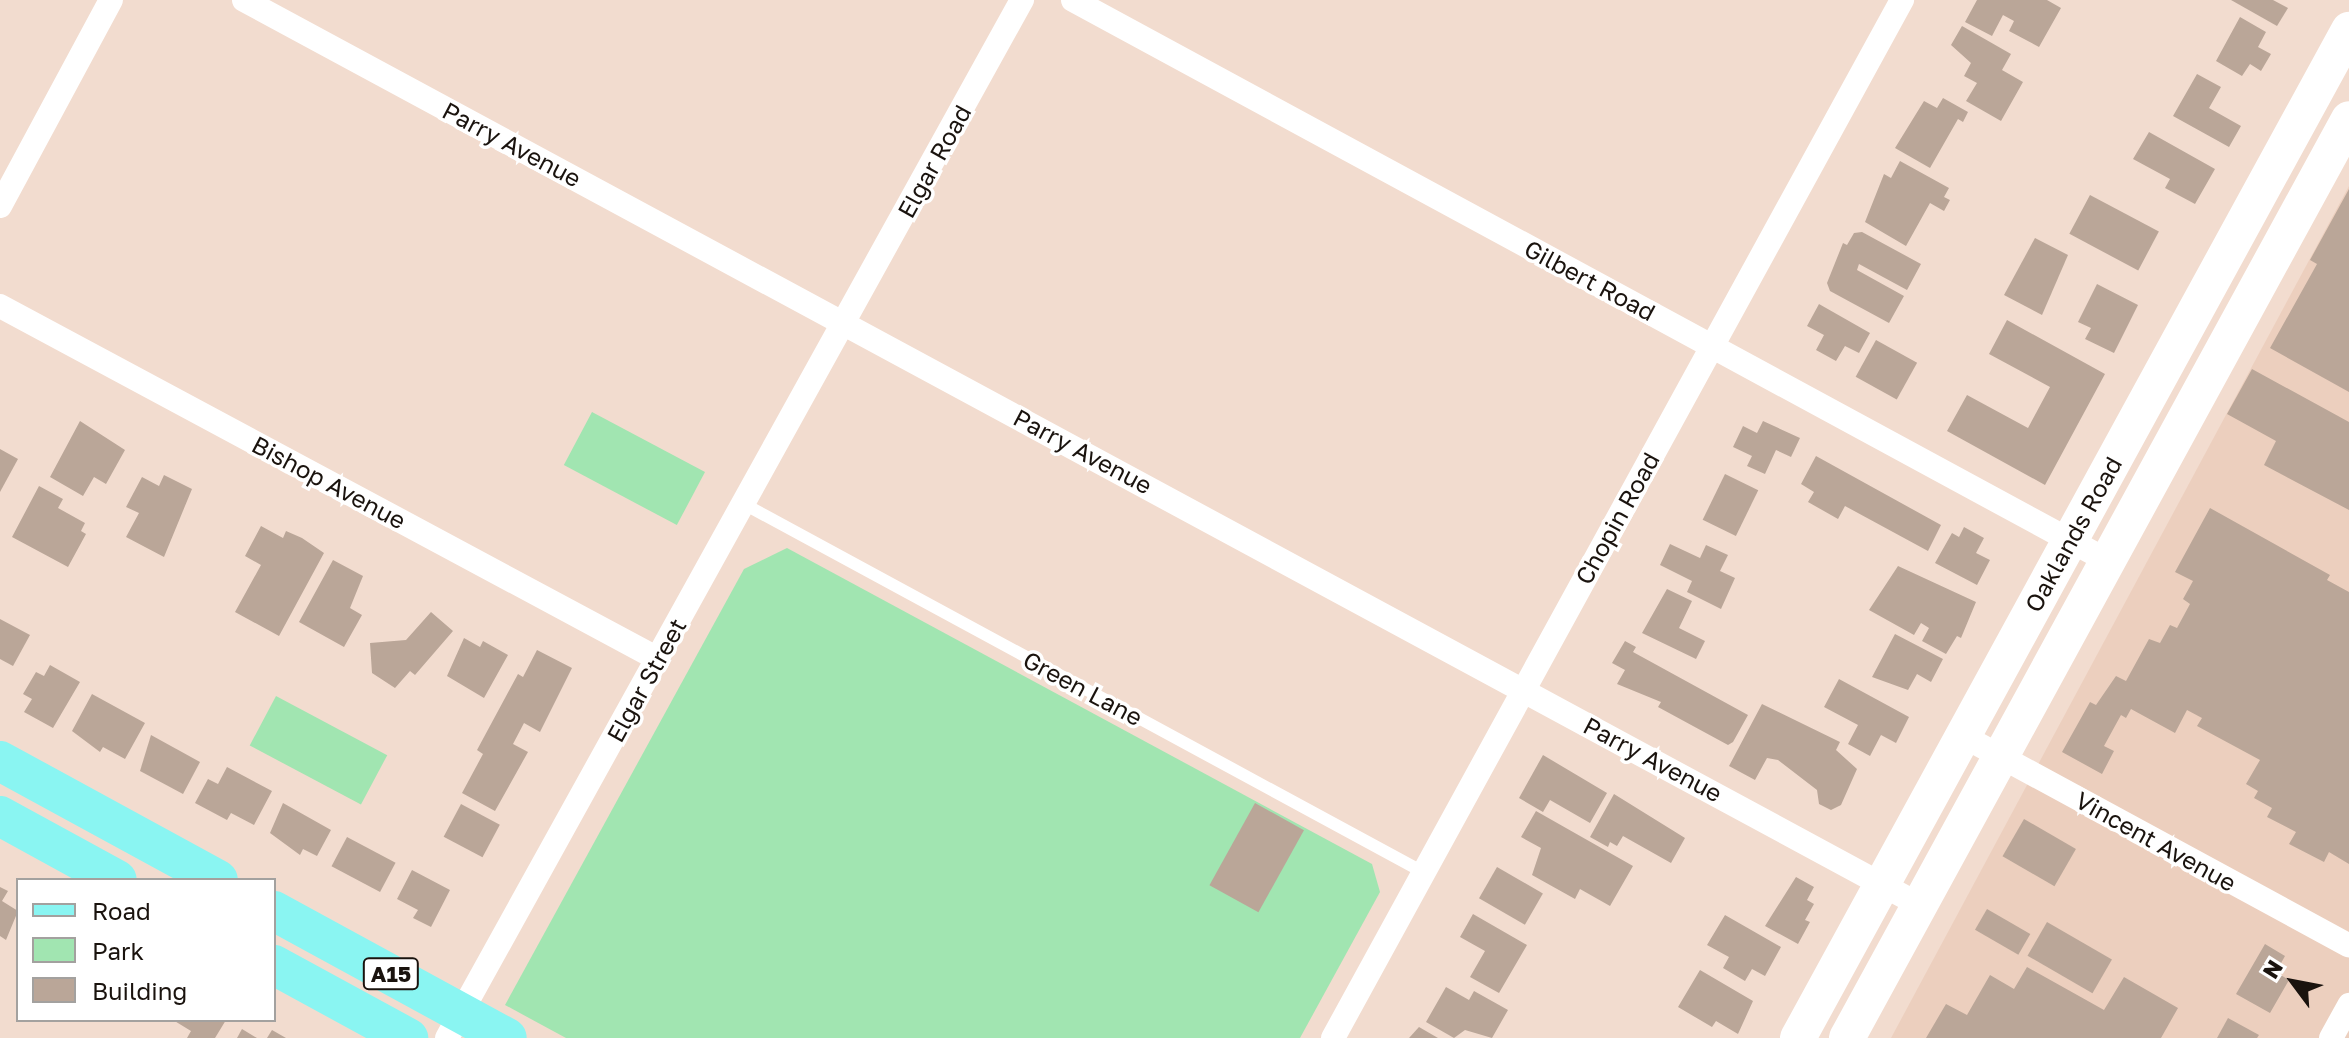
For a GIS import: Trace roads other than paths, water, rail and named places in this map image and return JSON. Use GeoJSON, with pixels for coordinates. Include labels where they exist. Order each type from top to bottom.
{"type":"FeatureCollection","features":[{"type":"Feature","properties":{"kind":"main road","name":"Oaklands Road"},"geometry":{"type":"LineString","coordinates":[[1798,1038],[2070,540],[2345,47]]}},
{"type":"Feature","properties":{"kind":"main road","name":"Oaklands Road"},"geometry":{"type":"LineString","coordinates":[[1847,1038],[2349,119]]}},
{"type":"Feature","properties":{"kind":"main road"},"geometry":{"type":"LineString","coordinates":[[0,761],[214,878]]}},
{"type":"Feature","properties":{"kind":"main road"},"geometry":{"type":"LineString","coordinates":[[0,816],[113,878]]}},
{"type":"Feature","properties":{"kind":"main road","name":"A15"},"geometry":{"type":"LineString","coordinates":[[276,912],[454,1025],[507,1038]]}},
{"type":"Feature","properties":{"kind":"main road","name":"A15"},"geometry":{"type":"LineString","coordinates":[[276,966],[408,1038]]}},
{"type":"Feature","properties":{"kind":"street"},"geometry":{"type":"LineString","coordinates":[[0,206],[111,0]]}},
{"type":"Feature","properties":{"kind":"street","name":"Parry Avenue"},"geometry":{"type":"LineString","coordinates":[[244,0],[1920,905]]}},
{"type":"Feature","properties":{"kind":"street","name":"Elgar Road"},"geometry":{"type":"LineString","coordinates":[[846,323],[1022,0]]}},
{"type":"Feature","properties":{"kind":"street","name":"Gilbert Road"},"geometry":{"type":"LineString","coordinates":[[1073,0],[2108,561]]}},
{"type":"Feature","properties":{"kind":"street","name":"Chopin Road"},"geometry":{"type":"LineString","coordinates":[[1333,1038],[1901,0]]}},
{"type":"Feature","properties":{"kind":"street","name":"Bishop Avenue"},"geometry":{"type":"LineString","coordinates":[[0,306],[658,659]]}},
{"type":"Feature","properties":{"kind":"street","name":"Elgar Street"},"geometry":{"type":"LineString","coordinates":[[454,1025],[846,323]]}},
{"type":"Feature","properties":{"kind":"street","name":"Vincent Avenue"},"geometry":{"type":"LineString","coordinates":[[1963,736],[2349,946]]}},
{"type":"Feature","properties":{"kind":"street"},"geometry":{"type":"LineString","coordinates":[[2331,1038],[2349,1005]]}},
{"type":"Feature","properties":{"kind":"lane","name":"Green Lane"},"geometry":{"type":"LineString","coordinates":[[744,504],[1423,872]]}}]}
